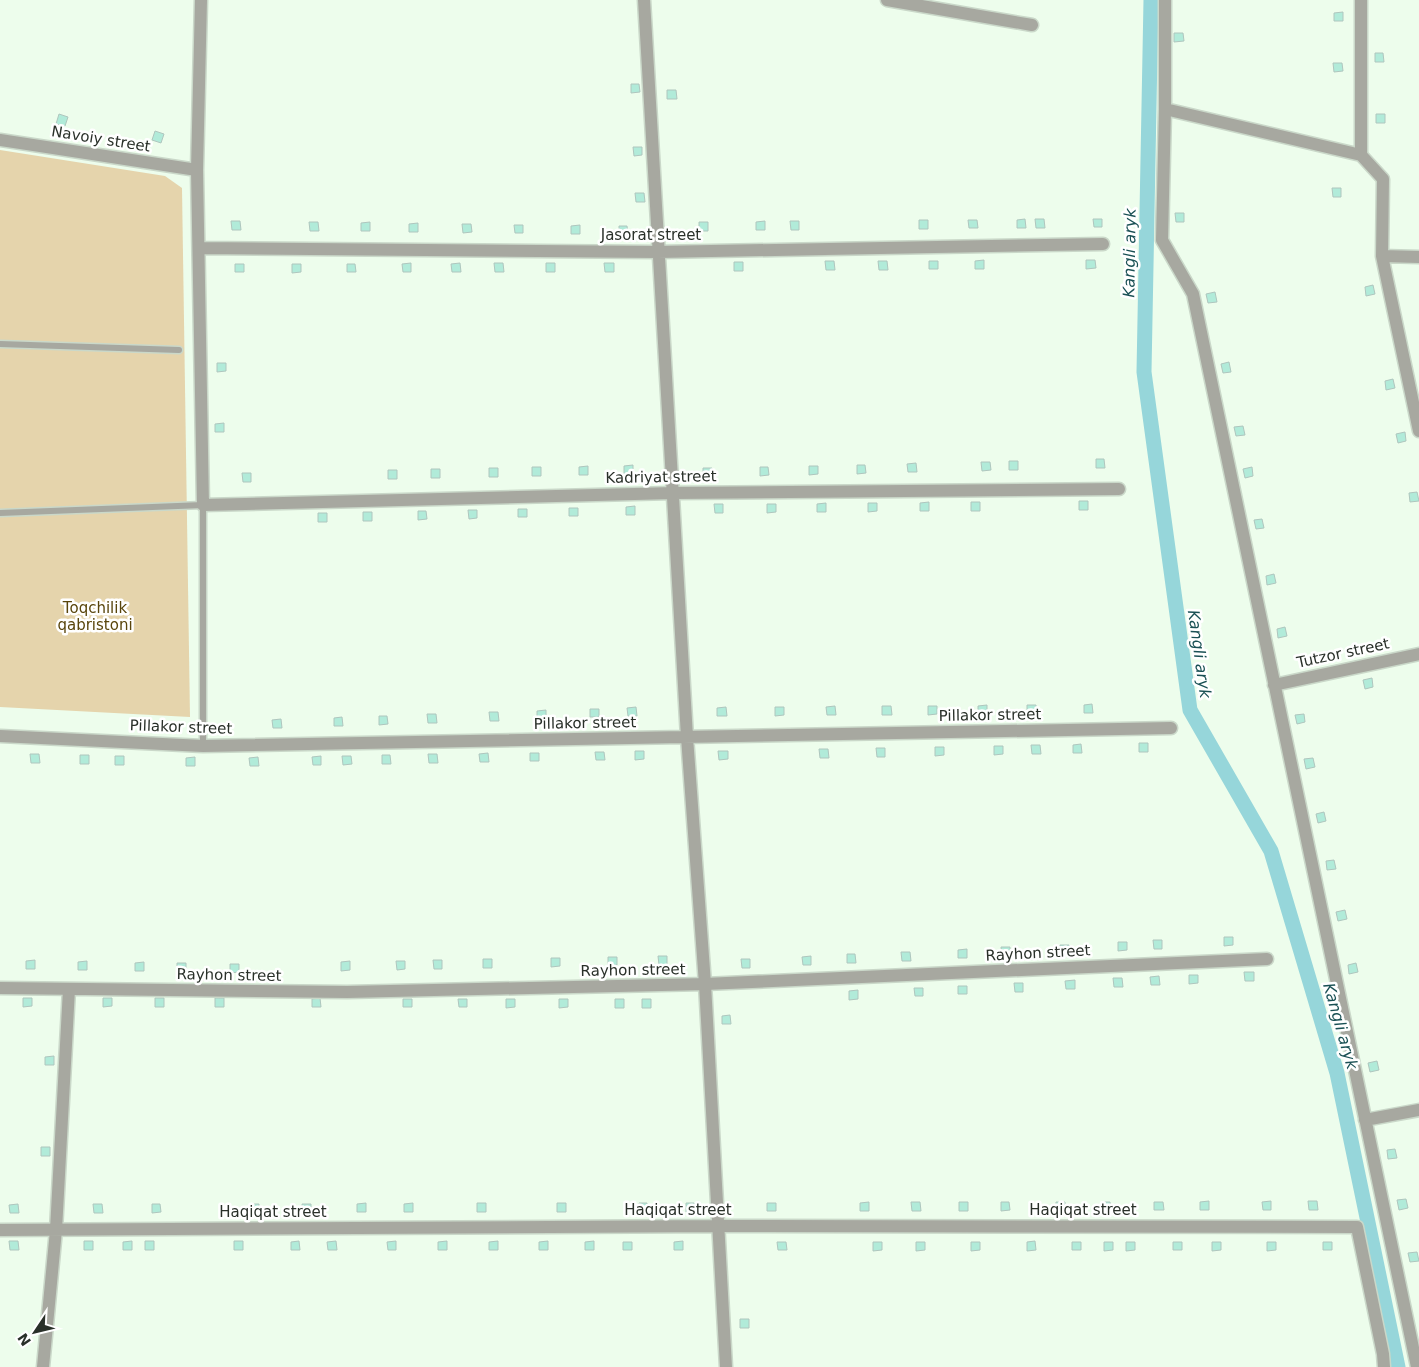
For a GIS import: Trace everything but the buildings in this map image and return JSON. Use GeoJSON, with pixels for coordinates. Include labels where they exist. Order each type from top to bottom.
{"type":"FeatureCollection","features":[{"type":"Feature","properties":{"kind":"street"},"geometry":{"type":"LineString","coordinates":[[201,0],[197,170],[203,505]]}},
{"type":"Feature","properties":{"kind":"street"},"geometry":{"type":"LineString","coordinates":[[644,0],[687,737],[705,984],[726,1367]]}},
{"type":"Feature","properties":{"kind":"street"},"geometry":{"type":"LineString","coordinates":[[887,0],[1032,25]]}},
{"type":"Feature","properties":{"kind":"street"},"geometry":{"type":"LineString","coordinates":[[1165,0],[1162,240],[1193,294],[1417,1367]]}},
{"type":"Feature","properties":{"kind":"street"},"geometry":{"type":"LineString","coordinates":[[1361,0],[1361,154]]}},
{"type":"Feature","properties":{"kind":"street"},"geometry":{"type":"LineString","coordinates":[[1165,109],[1361,154],[1383,179],[1382,256],[1419,431]]}},
{"type":"Feature","properties":{"kind":"street","name":"Navoiy street"},"geometry":{"type":"LineString","coordinates":[[0,140],[197,170]]}},
{"type":"Feature","properties":{"kind":"street","name":"Jasorat street"},"geometry":{"type":"LineString","coordinates":[[199,248],[658,252],[1103,244]]}},
{"type":"Feature","properties":{"kind":"street"},"geometry":{"type":"LineString","coordinates":[[1382,256],[1419,257]]}},
{"type":"Feature","properties":{"kind":"street","name":"Kadriyat street"},"geometry":{"type":"LineString","coordinates":[[203,505],[673,493],[1119,489]]}},
{"type":"Feature","properties":{"kind":"street","name":"Tutzor street"},"geometry":{"type":"LineString","coordinates":[[1274,685],[1419,654]]}},
{"type":"Feature","properties":{"kind":"street","name":"Pillakor street"},"geometry":{"type":"LineString","coordinates":[[0,736],[203,746],[1171,728]]}},
{"type":"Feature","properties":{"kind":"street","name":"Rayhon street"},"geometry":{"type":"LineString","coordinates":[[0,988],[347,992],[705,984],[1267,959]]}},
{"type":"Feature","properties":{"kind":"street"},"geometry":{"type":"LineString","coordinates":[[42,1367],[56,1230],[69,989]]}},
{"type":"Feature","properties":{"kind":"street"},"geometry":{"type":"LineString","coordinates":[[1365,1120],[1419,1110]]}},
{"type":"Feature","properties":{"kind":"street","name":"Haqiqat street"},"geometry":{"type":"LineString","coordinates":[[0,1230],[718,1226],[1357,1226],[1384,1367]]}},
{"type":"Feature","properties":{"kind":"lane"},"geometry":{"type":"LineString","coordinates":[[0,344],[179,350]]}},
{"type":"Feature","properties":{"kind":"lane"},"geometry":{"type":"LineString","coordinates":[[0,513],[203,505],[203,746]]}},
{"type":"Feature","properties":{"kind":"green space","name":"Toqchilik qabristoni"},"geometry":{"type":"Polygon","coordinates":[[[0,150],[165,176],[182,188],[190,717],[0,707],[0,150]]]}},
{"type":"Feature","properties":{"kind":"waterway","name":"Kangli aryk"},"geometry":{"type":"LineString","coordinates":[[1151,0],[1144,372],[1190,710],[1271,851],[1337,1073],[1398,1367]]}}]}
